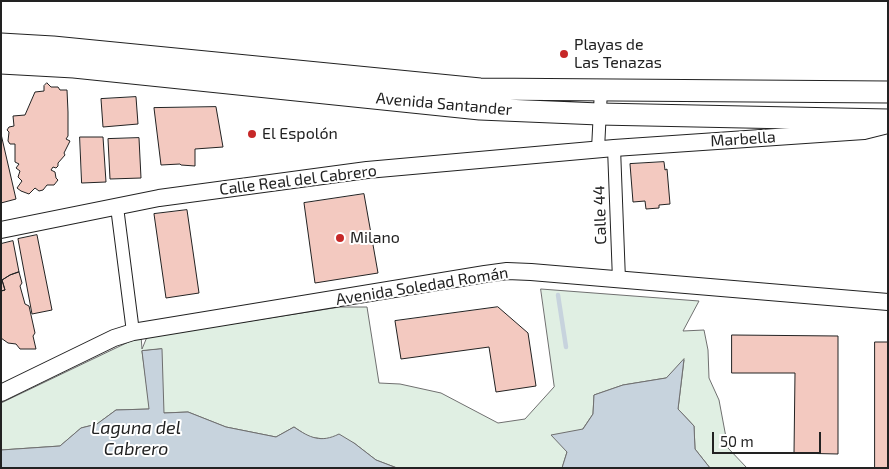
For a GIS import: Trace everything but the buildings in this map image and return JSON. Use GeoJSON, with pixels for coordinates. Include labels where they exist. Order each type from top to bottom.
{"type":"FeatureCollection","features":[{"type":"Feature","properties":{"kind":"highway","name":"Avenida Santander"},"geometry":{"type":"LineString","coordinates":[[1,44],[53,47],[480,89],[888,92]]}},
{"type":"Feature","properties":{"kind":"highway","name":"Avenida Santander"},"geometry":{"type":"LineString","coordinates":[[1,63],[74,67],[480,109],[599,114],[888,120]]}},
{"type":"Feature","properties":{"kind":"street","name":"Calle 44"},"geometry":{"type":"LineString","coordinates":[[601,90],[599,114],[606,148],[619,280]]}},
{"type":"Feature","properties":{"kind":"street","name":"Marbella"},"geometry":{"type":"LineString","coordinates":[[606,148],[864,131],[888,125]]}},
{"type":"Feature","properties":{"kind":"street","name":"Calle Real del Cabrero"},"geometry":{"type":"LineString","coordinates":[[1,230],[159,198],[367,170],[606,148]]}},
{"type":"Feature","properties":{"kind":"street"},"geometry":{"type":"LineString","coordinates":[[117,207],[133,332]]}},
{"type":"Feature","properties":{"kind":"street","name":"Avenida Soledad Román"},"geometry":{"type":"LineString","coordinates":[[1,393],[114,338],[133,332],[507,271],[888,302]]}},
{"type":"Feature","properties":{"kind":"green space"},"geometry":{"type":"Polygon","coordinates":[[[541,289],[699,301],[683,331],[704,330],[708,350],[709,378],[719,400],[728,448],[747,468],[710,468],[695,449],[694,426],[678,409],[684,360],[666,378],[623,385],[594,395],[593,414],[567,452],[562,468],[397,468],[376,460],[354,443],[309,437],[294,427],[276,437],[226,427],[188,412],[163,413],[161,349],[142,351],[150,409],[116,410],[97,424],[81,428],[60,446],[1,450],[1,403],[141,336],[142,349],[147,337],[340,307],[367,307],[379,383],[400,384],[441,393],[498,423],[525,419],[554,387],[541,289]]]}},
{"type":"Feature","properties":{"kind":"water","name":"Laguna del Cabrero"},"geometry":{"type":"Polygon","coordinates":[[[162,349],[164,413],[188,412],[226,427],[276,437],[294,427],[305,434],[321,439],[339,434],[376,460],[397,468],[1,468],[1,450],[60,446],[81,428],[97,424],[116,410],[149,409],[142,351],[162,349]]]}},
{"type":"Feature","properties":{"kind":"water"},"geometry":{"type":"Polygon","coordinates":[[[684,359],[678,409],[694,426],[695,449],[710,468],[562,468],[567,452],[551,435],[583,429],[593,414],[594,395],[623,385],[666,378],[684,359]]]}},
{"type":"Feature","properties":{"kind":"waterway"},"geometry":{"type":"LineString","coordinates":[[558,295],[566,347]]}},
{"type":"Feature","properties":{"kind":"place","name":"Playas de Las Tenazas"},"geometry":{"type":"Point","coordinates":[564,54]}},
{"type":"Feature","properties":{"kind":"place","name":"El Espolón"},"geometry":{"type":"Point","coordinates":[252,134]}},
{"type":"Feature","properties":{"kind":"place","name":"Milano"},"geometry":{"type":"Point","coordinates":[340,238]}}]}
